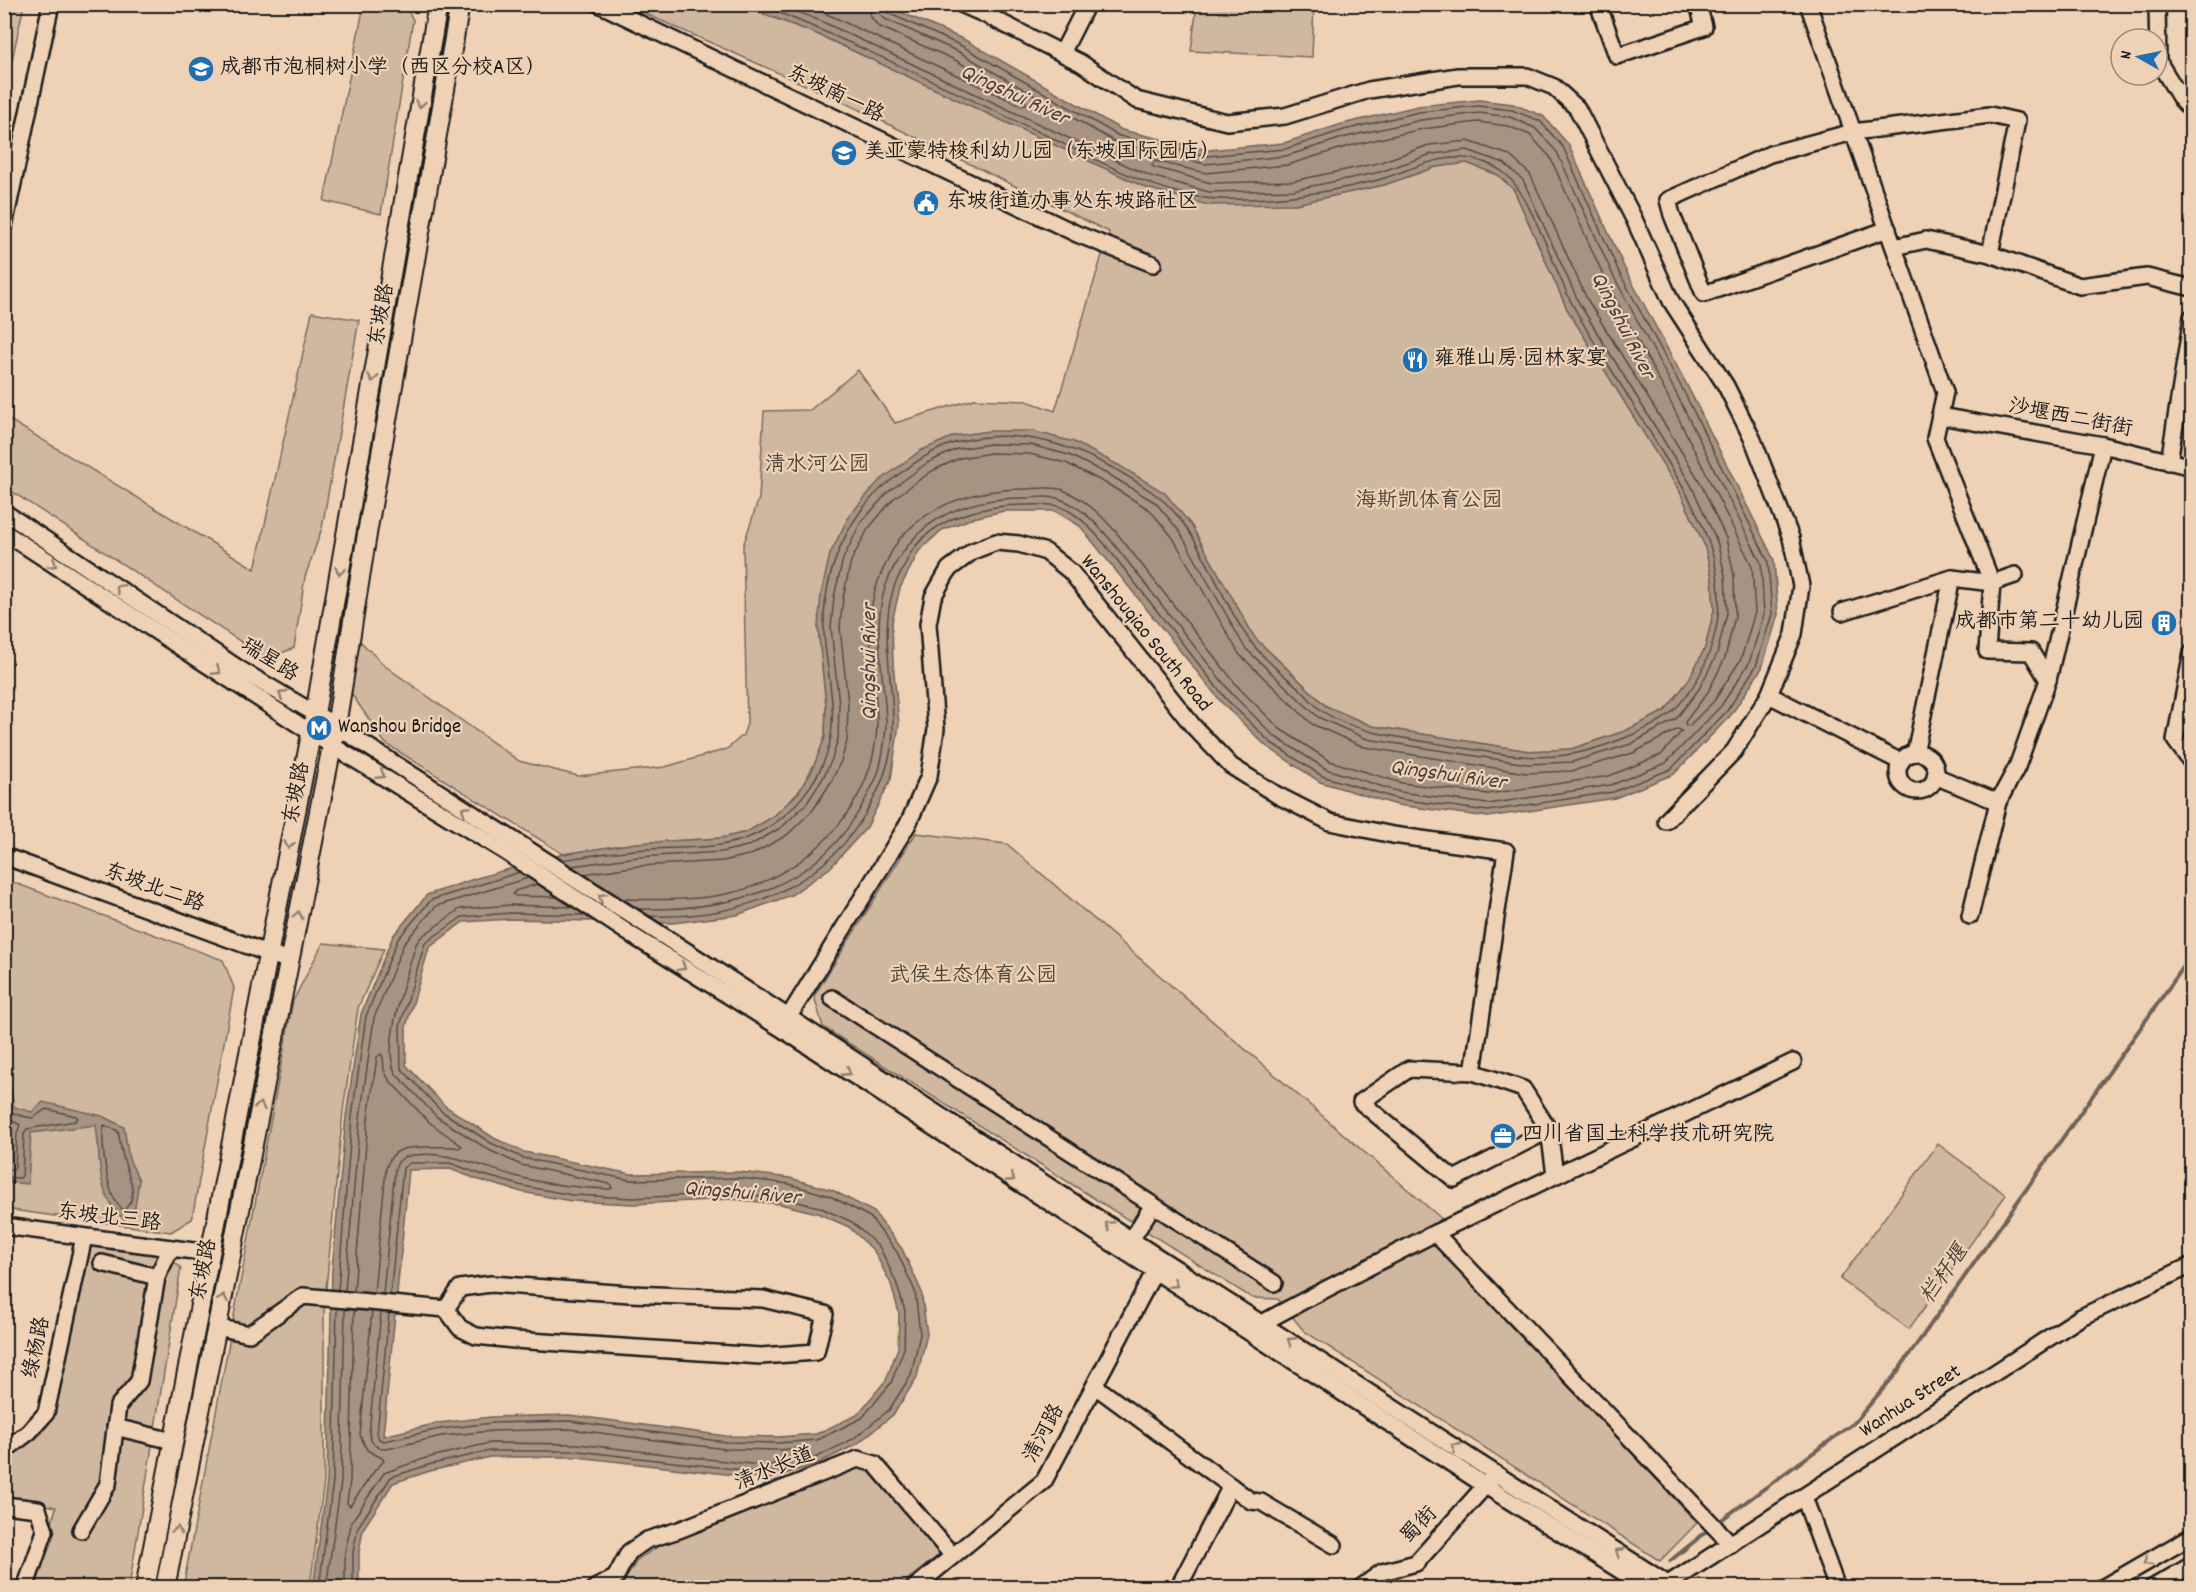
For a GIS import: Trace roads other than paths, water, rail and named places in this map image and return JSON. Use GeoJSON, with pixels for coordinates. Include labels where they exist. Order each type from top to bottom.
{"type":"FeatureCollection","features":[{"type":"Feature","properties":{"kind":"main road","name":"东坡路"},"geometry":{"type":"LineString","coordinates":[[145,1587],[315,714],[438,4]]}},
{"type":"Feature","properties":{"kind":"main road","name":"东坡路"},"geometry":{"type":"LineString","coordinates":[[165,1587],[336,726],[370,516],[460,4]]}},
{"type":"Feature","properties":{"kind":"street"},"geometry":{"type":"LineString","coordinates":[[4,226],[51,4]]}},
{"type":"Feature","properties":{"kind":"street","name":"东坡南一路"},"geometry":{"type":"LineString","coordinates":[[599,4],[1077,234],[1153,264]]}},
{"type":"Feature","properties":{"kind":"street"},"geometry":{"type":"LineString","coordinates":[[961,4],[1081,63],[1136,100],[1227,122],[1285,116],[1369,90],[1458,76],[1527,76],[1554,87],[1577,108],[1634,219],[1671,301],[1730,395],[1753,440],[1791,538],[1801,586],[1794,634],[1769,695],[1734,751],[1666,821]]}},
{"type":"Feature","properties":{"kind":"street"},"geometry":{"type":"LineString","coordinates":[[1062,53],[1087,4]]}},
{"type":"Feature","properties":{"kind":"street"},"geometry":{"type":"LineString","coordinates":[[1598,4],[1617,56],[1704,27],[1698,4]]}},
{"type":"Feature","properties":{"kind":"street"},"geometry":{"type":"LineString","coordinates":[[1808,4],[1945,392],[1935,438],[1992,583],[1987,651],[2031,652],[2048,680]]}},
{"type":"Feature","properties":{"kind":"street"},"geometry":{"type":"LineString","coordinates":[[2157,4],[2158,61],[2181,99],[2192,111]]}},
{"type":"Feature","properties":{"kind":"street"},"geometry":{"type":"LineString","coordinates":[[1887,229],[1704,294],[1668,200],[1770,154],[1853,132],[1990,115],[2017,121],[1990,254]]}},
{"type":"Feature","properties":{"kind":"street"},"geometry":{"type":"LineString","coordinates":[[1894,247],[1926,240],[1990,254],[2080,286],[2147,277],[2192,288]]}},
{"type":"Feature","properties":{"kind":"street"},"geometry":{"type":"LineString","coordinates":[[2169,462],[2192,317]]}},
{"type":"Feature","properties":{"kind":"street","name":"沙堰西二街街"},"geometry":{"type":"LineString","coordinates":[[1940,416],[2103,445],[2192,467]]}},
{"type":"Feature","properties":{"kind":"street"},"geometry":{"type":"LineString","coordinates":[[1971,916],[1998,802],[2017,767],[2048,680],[2103,445]]}},
{"type":"Feature","properties":{"kind":"street","name":"瑞星路"},"geometry":{"type":"LineString","coordinates":[[4,512],[241,670],[336,726],[509,846]]}},
{"type":"Feature","properties":{"kind":"street","name":"瑞星路"},"geometry":{"type":"LineString","coordinates":[[4,532],[310,732],[509,846]]}},
{"type":"Feature","properties":{"kind":"street","name":"Wanshouqiao South Road"},"geometry":{"type":"LineString","coordinates":[[785,1023],[908,824],[929,776],[936,729],[928,624],[933,597],[949,569],[973,551],[996,542],[1019,544],[1046,552],[1071,572],[1193,726],[1231,766],[1277,795],[1330,822],[1393,836],[1506,851],[1473,1072]]}},
{"type":"Feature","properties":{"kind":"street"},"geometry":{"type":"LineString","coordinates":[[1842,612],[1952,578],[1992,583],[2015,575]]}},
{"type":"Feature","properties":{"kind":"street"},"geometry":{"type":"LineString","coordinates":[[1915,753],[1952,578]]}},
{"type":"Feature","properties":{"kind":"street"},"geometry":{"type":"LineString","coordinates":[[2192,653],[2175,740],[2192,763]]}},
{"type":"Feature","properties":{"kind":"street"},"geometry":{"type":"LineString","coordinates":[[1769,695],[1901,762]]}},
{"type":"Feature","properties":{"kind":"street"},"geometry":{"type":"LineString","coordinates":[[1915,753],[1927,756],[1931,760],[1935,776],[1929,786],[1912,790],[1906,788],[1899,779],[1898,767],[1905,757],[1915,753]]}},
{"type":"Feature","properties":{"kind":"street"},"geometry":{"type":"LineString","coordinates":[[1935,776],[1998,802]]}},
{"type":"Feature","properties":{"kind":"street"},"geometry":{"type":"LineString","coordinates":[[509,846],[651,928],[785,1023],[1157,1265],[1491,1479],[1668,1586]]}},
{"type":"Feature","properties":{"kind":"street"},"geometry":{"type":"LineString","coordinates":[[509,846],[633,936],[785,1023],[1131,1240],[1157,1265]]}},
{"type":"Feature","properties":{"kind":"street","name":"东坡北二路"},"geometry":{"type":"LineString","coordinates":[[4,856],[289,961]]}},
{"type":"Feature","properties":{"kind":"street"},"geometry":{"type":"LineString","coordinates":[[832,999],[1274,1283]]}},
{"type":"Feature","properties":{"kind":"street"},"geometry":{"type":"LineString","coordinates":[[1258,1329],[1435,1233],[1793,1062]]}},
{"type":"Feature","properties":{"kind":"street"},"geometry":{"type":"LineString","coordinates":[[1549,1130],[1454,1179],[1361,1102],[1409,1070],[1473,1072],[1523,1089],[1549,1130],[1555,1176]]}},
{"type":"Feature","properties":{"kind":"street"},"geometry":{"type":"LineString","coordinates":[[1131,1240],[1153,1205]]}},
{"type":"Feature","properties":{"kind":"street","name":"东坡北三路"},"geometry":{"type":"LineString","coordinates":[[4,1226],[209,1253]]}},
{"type":"Feature","properties":{"kind":"street"},"geometry":{"type":"LineString","coordinates":[[1435,1233],[1731,1544]]}},
{"type":"Feature","properties":{"kind":"street","name":"绿杨路"},"geometry":{"type":"LineString","coordinates":[[4,1451],[29,1432],[46,1413],[84,1237]]}},
{"type":"Feature","properties":{"kind":"street"},"geometry":{"type":"LineString","coordinates":[[81,1530],[108,1484],[118,1406],[139,1381],[157,1277],[171,1248]]}},
{"type":"Feature","properties":{"kind":"street"},"geometry":{"type":"LineString","coordinates":[[102,1263],[157,1277]]}},
{"type":"Feature","properties":{"kind":"street","name":"清河路"},"geometry":{"type":"LineString","coordinates":[[914,1587],[1044,1480],[1157,1265]]}},
{"type":"Feature","properties":{"kind":"street","name":"Wanhua Street"},"geometry":{"type":"LineString","coordinates":[[1668,1586],[2080,1317],[2192,1265]]}},
{"type":"Feature","properties":{"kind":"street"},"geometry":{"type":"LineString","coordinates":[[217,1327],[249,1334],[303,1296],[446,1309],[460,1328],[476,1336],[761,1356],[816,1352],[825,1314],[763,1299],[630,1294],[490,1284],[460,1288],[446,1309]]}},
{"type":"Feature","properties":{"kind":"street"},"geometry":{"type":"LineString","coordinates":[[1095,1386],[1251,1500],[1261,1502],[1334,1545]]}},
{"type":"Feature","properties":{"kind":"street"},"geometry":{"type":"LineString","coordinates":[[115,1427],[173,1440]]}},
{"type":"Feature","properties":{"kind":"street","name":"清水长道"},"geometry":{"type":"LineString","coordinates":[[595,1587],[615,1578],[629,1552],[647,1540],[679,1530],[858,1459],[875,1464],[952,1556]]}},
{"type":"Feature","properties":{"kind":"street"},"geometry":{"type":"LineString","coordinates":[[1491,1479],[1648,1587]]}},
{"type":"Feature","properties":{"kind":"street","name":"蜀街"},"geometry":{"type":"LineString","coordinates":[[1360,1587],[1382,1572],[1416,1563],[1491,1479]]}},
{"type":"Feature","properties":{"kind":"street"},"geometry":{"type":"LineString","coordinates":[[1178,1587],[1231,1486]]}},
{"type":"Feature","properties":{"kind":"street"},"geometry":{"type":"LineString","coordinates":[[1804,1497],[1837,1587]]}},
{"type":"Feature","properties":{"kind":"street"},"geometry":{"type":"LineString","coordinates":[[4,1505],[38,1509],[43,1521],[45,1531],[25,1587]]}},
{"type":"Feature","properties":{"kind":"street"},"geometry":{"type":"LineString","coordinates":[[2102,1587],[2192,1536]]}},
{"type":"Feature","properties":{"kind":"street"},"geometry":{"type":"LineString","coordinates":[[2152,1587],[2192,1565]]}},
{"type":"Feature","properties":{"kind":"water","name":"Qingshui River"},"geometry":{"type":"Polygon","coordinates":[[[740,5],[884,5],[965,40],[1122,130],[1208,150],[1284,143],[1342,124],[1418,106],[1479,100],[1513,104],[1543,116],[1568,144],[1625,269],[1688,387],[1774,560],[1778,615],[1762,668],[1731,715],[1674,774],[1615,798],[1488,817],[1397,805],[1320,782],[1266,746],[1222,703],[1080,526],[1055,511],[1004,511],[973,518],[942,530],[919,551],[900,588],[892,622],[899,724],[891,779],[867,827],[830,868],[791,895],[737,915],[673,923],[511,919],[463,922],[429,948],[406,1027],[406,1065],[445,1106],[494,1138],[524,1152],[631,1174],[740,1172],[790,1178],[832,1190],[874,1212],[902,1249],[921,1290],[927,1334],[917,1377],[894,1414],[857,1444],[815,1465],[769,1479],[577,1457],[490,1457],[430,1471],[393,1483],[363,1529],[359,1552],[359,1587],[313,1588],[327,1481],[332,1270],[346,1116],[361,1014],[393,936],[427,895],[477,878],[563,854],[637,843],[721,838],[747,832],[774,816],[798,793],[811,773],[825,737],[826,705],[818,627],[821,594],[830,554],[849,516],[878,482],[920,451],[954,436],[989,431],[1032,431],[1074,442],[1165,493],[1191,525],[1255,638],[1326,706],[1372,726],[1529,751],[1571,749],[1625,731],[1665,711],[1688,681],[1705,648],[1714,610],[1712,577],[1704,544],[1680,492],[1567,309],[1514,190],[1498,175],[1467,163],[1436,167],[1384,185],[1295,204],[1208,205],[1147,188],[817,34],[740,5]],[[450,1169],[409,1170],[383,1436],[438,1423],[491,1417],[570,1415],[726,1436],[778,1437],[816,1434],[857,1415],[886,1380],[898,1348],[899,1313],[891,1284],[874,1251],[849,1227],[817,1213],[780,1204],[730,1199],[633,1204],[571,1201],[522,1192],[450,1169]]]}},
{"type":"Feature","properties":{"kind":"water"},"geometry":{"type":"Polygon","coordinates":[[[10,1087],[14,1107],[32,1112],[43,1102],[102,1116],[124,1127],[129,1159],[139,1180],[135,1207],[124,1219],[108,1200],[104,1188],[99,1163],[96,1125],[31,1133],[28,1184],[5,1182],[5,1088],[10,1087]]]}},
{"type":"Feature","properties":{"kind":"waterway","name":"栏杆堰"},"geometry":{"type":"LineString","coordinates":[[1717,1523],[1854,1423],[1895,1375],[2192,955]]}},
{"type":"Feature","properties":{"kind":"waterway","name":"栏杆堰"},"geometry":{"type":"LineString","coordinates":[[1670,1561],[1711,1528]]}},
{"type":"Feature","properties":{"kind":"place","name":"成都市泡桐树小学（西区分校A区）"},"geometry":{"type":"Point","coordinates":[201,69]}},
{"type":"Feature","properties":{"kind":"place","name":"美亚蒙特梭利幼儿园（东坡国际园店）"},"geometry":{"type":"Point","coordinates":[844,153]}},
{"type":"Feature","properties":{"kind":"place","name":"东坡街道办事处东坡路社区"},"geometry":{"type":"Point","coordinates":[926,203]}},
{"type":"Feature","properties":{"kind":"place","name":"雍雅山房·园林家宴"},"geometry":{"type":"Point","coordinates":[1415,360]}},
{"type":"Feature","properties":{"kind":"place","name":"成都市第二十幼儿园"},"geometry":{"type":"Point","coordinates":[2164,623]}},
{"type":"Feature","properties":{"kind":"place","name":"Wanshou Bridge"},"geometry":{"type":"Point","coordinates":[319,728]}},
{"type":"Feature","properties":{"kind":"place","name":"四川省国土科学技术研究院"},"geometry":{"type":"Point","coordinates":[1503,1136]}},
{"type":"Feature","properties":{"kind":"park label","name":"清水河公园"},"geometry":{"type":"Point","coordinates":[817,466]}},
{"type":"Feature","properties":{"kind":"park label","name":"海斯凯体育公园"},"geometry":{"type":"Point","coordinates":[1429,502]}},
{"type":"Feature","properties":{"kind":"park label","name":"武侯生态体育公园"},"geometry":{"type":"Point","coordinates":[973,977]}}]}
